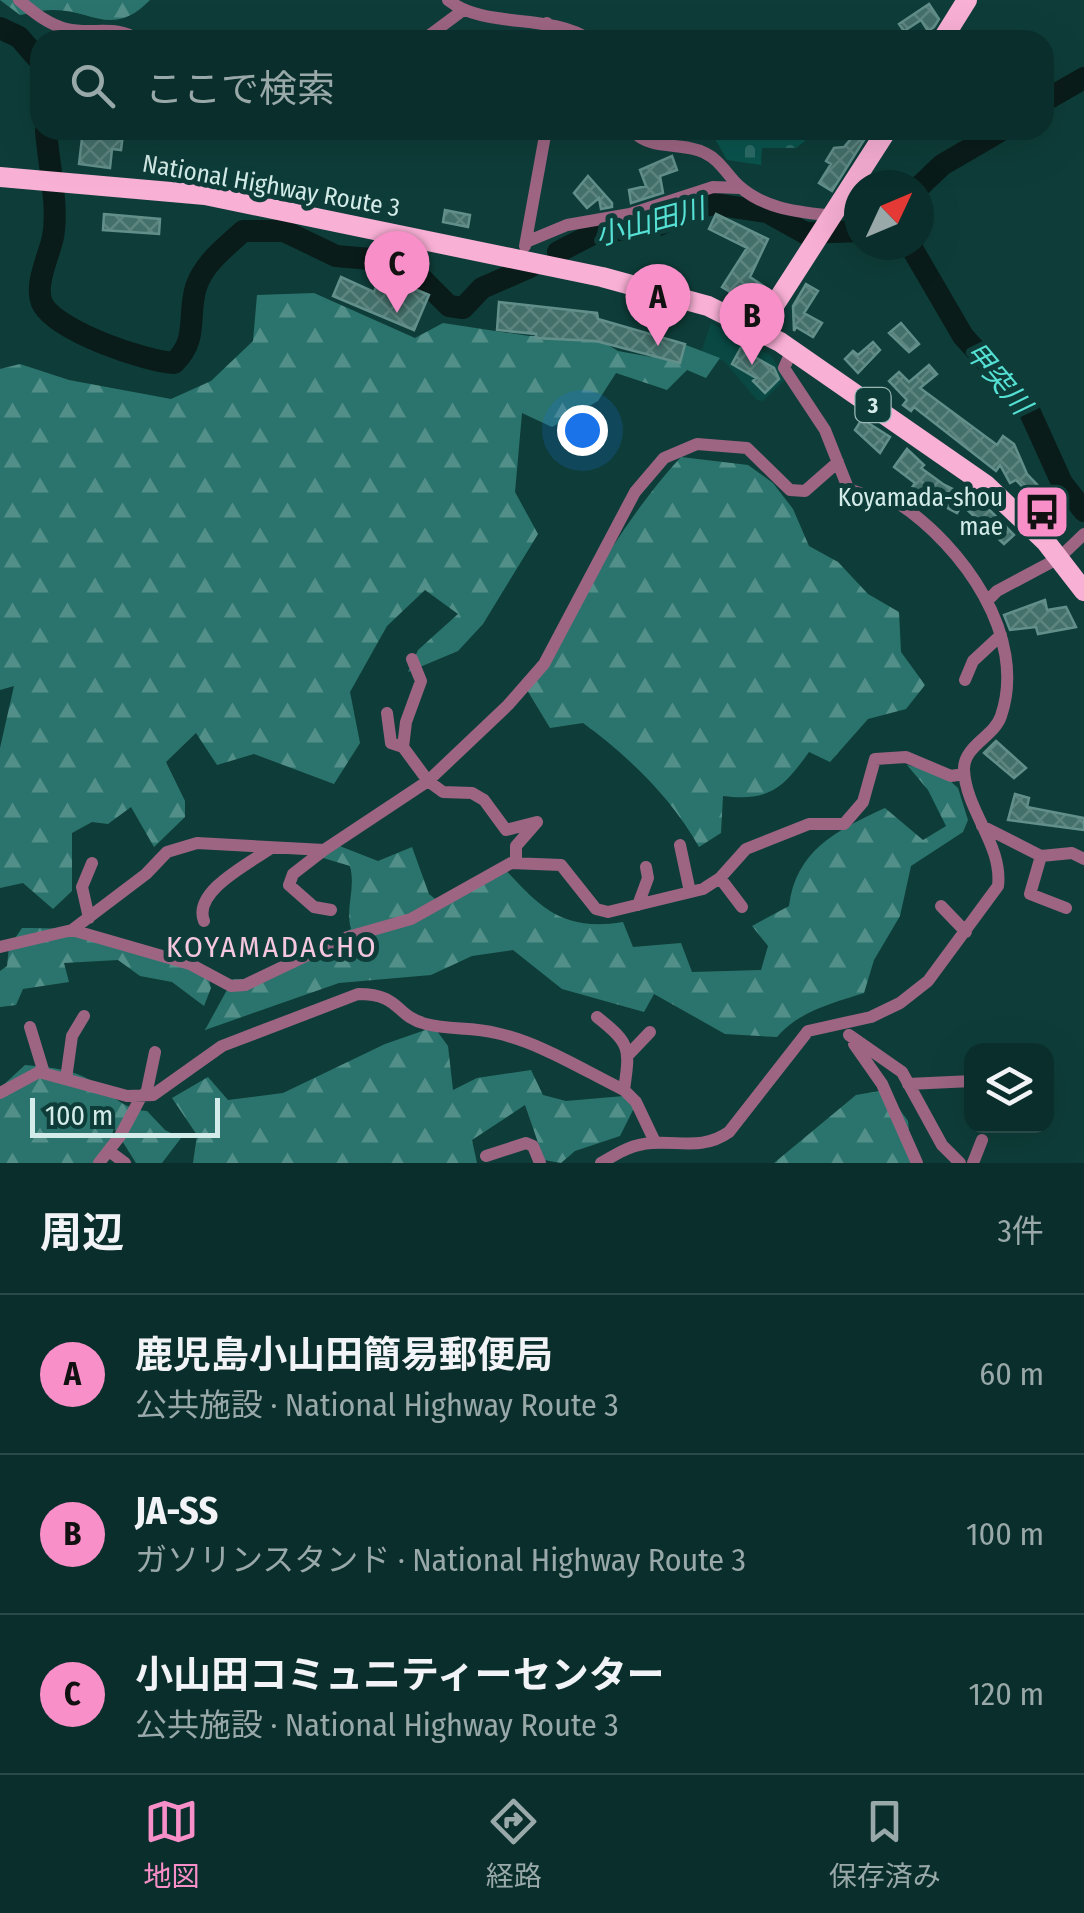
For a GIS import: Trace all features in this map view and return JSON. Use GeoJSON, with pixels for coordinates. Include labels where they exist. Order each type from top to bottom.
{"type":"FeatureCollection","features":[{"type":"Feature","properties":{"kind":"highway"},"geometry":{"type":"LineString","coordinates":[[948,30],[967,0]]}},
{"type":"Feature","properties":{"kind":"highway"},"geometry":{"type":"LineString","coordinates":[[759,328],[881,140]]}},
{"type":"Feature","properties":{"kind":"highway","name":"National Highway Route 3"},"geometry":{"type":"LineString","coordinates":[[0,177],[205,194],[394,232],[525,251],[670,293],[759,328],[986,485],[1059,558],[1084,591]]}},
{"type":"Feature","properties":{"kind":"street"},"geometry":{"type":"LineString","coordinates":[[19,0],[42,19],[67,30]]}},
{"type":"Feature","properties":{"kind":"street"},"geometry":{"type":"LineString","coordinates":[[448,0],[462,11],[562,30]]}},
{"type":"Feature","properties":{"kind":"street"},"geometry":{"type":"LineString","coordinates":[[436,30],[462,11]]}},
{"type":"Feature","properties":{"kind":"street"},"geometry":{"type":"LineString","coordinates":[[546,24],[547,30]]}},
{"type":"Feature","properties":{"kind":"street"},"geometry":{"type":"LineString","coordinates":[[525,251],[544,140]]}},
{"type":"Feature","properties":{"kind":"street"},"geometry":{"type":"LineString","coordinates":[[642,140],[700,150],[713,157],[740,188],[779,210],[832,219]]}},
{"type":"Feature","properties":{"kind":"street"},"geometry":{"type":"LineString","coordinates":[[525,251],[567,225],[630,214],[713,187],[740,188]]}},
{"type":"Feature","properties":{"kind":"street"},"geometry":{"type":"LineString","coordinates":[[792,350],[784,368],[808,399],[848,488],[896,501],[937,536],[987,601],[1009,658],[1000,720],[968,753],[964,774],[1000,867],[998,886],[928,981],[900,1003],[847,1029]]}},
{"type":"Feature","properties":{"kind":"street"},"geometry":{"type":"LineString","coordinates":[[331,910],[314,907],[289,885],[293,874],[428,781],[508,706],[544,664],[635,492],[664,458],[697,444],[746,448],[790,490],[805,490],[838,462]]}},
{"type":"Feature","properties":{"kind":"street"},"geometry":{"type":"LineString","coordinates":[[987,601],[996,591],[1059,558],[1080,538]]}},
{"type":"Feature","properties":{"kind":"street"},"geometry":{"type":"LineString","coordinates":[[964,680],[981,652],[1001,635]]}},
{"type":"Feature","properties":{"kind":"street"},"geometry":{"type":"LineString","coordinates":[[964,658],[981,652]]}},
{"type":"Feature","properties":{"kind":"street"},"geometry":{"type":"LineString","coordinates":[[403,747],[406,722],[422,681],[412,659]]}},
{"type":"Feature","properties":{"kind":"street"},"geometry":{"type":"LineString","coordinates":[[387,713],[392,743],[403,747],[428,781],[443,792],[472,793],[484,800],[506,830],[537,822],[516,846],[516,862]]}},
{"type":"Feature","properties":{"kind":"street"},"geometry":{"type":"LineString","coordinates":[[72,930],[190,964],[231,986],[245,986],[342,939],[411,919],[516,862],[561,865],[596,909],[608,912],[690,892],[720,878],[746,849],[809,824],[844,824],[863,802],[875,759],[906,757],[950,776],[964,774]]}},
{"type":"Feature","properties":{"kind":"street"},"geometry":{"type":"LineString","coordinates":[[982,826],[1042,856],[1072,853],[1084,859]]}},
{"type":"Feature","properties":{"kind":"street"},"geometry":{"type":"LineString","coordinates":[[0,947],[72,930],[167,852],[197,843],[324,850]]}},
{"type":"Feature","properties":{"kind":"street"},"geometry":{"type":"LineString","coordinates":[[680,845],[690,892]]}},
{"type":"Feature","properties":{"kind":"street"},"geometry":{"type":"LineString","coordinates":[[204,921],[201,913],[216,888],[272,848]]}},
{"type":"Feature","properties":{"kind":"street"},"geometry":{"type":"LineString","coordinates":[[1042,856],[1030,894],[1066,908]]}},
{"type":"Feature","properties":{"kind":"street"},"geometry":{"type":"LineString","coordinates":[[89,918],[82,887],[92,863]]}},
{"type":"Feature","properties":{"kind":"street"},"geometry":{"type":"LineString","coordinates":[[638,905],[648,878],[646,867]]}},
{"type":"Feature","properties":{"kind":"street"},"geometry":{"type":"LineString","coordinates":[[720,878],[742,907]]}},
{"type":"Feature","properties":{"kind":"street"},"geometry":{"type":"LineString","coordinates":[[951,909],[966,932]]}},
{"type":"Feature","properties":{"kind":"street"},"geometry":{"type":"LineString","coordinates":[[0,1093],[44,1073],[128,1096],[144,1096],[180,1079],[222,1046],[358,994],[381,994],[414,1020],[494,1032],[529,1043],[624,1090],[636,1102],[654,1142]]}},
{"type":"Feature","properties":{"kind":"street"},"geometry":{"type":"LineString","coordinates":[[66,1079],[72,1036],[84,1016]]}},
{"type":"Feature","properties":{"kind":"street"},"geometry":{"type":"LineString","coordinates":[[597,1017],[620,1033],[629,1054],[624,1090]]}},
{"type":"Feature","properties":{"kind":"street"},"geometry":{"type":"LineString","coordinates":[[601,1163],[632,1146],[654,1142],[714,1143],[729,1132],[770,1084],[808,1031],[822,1024],[847,1029],[902,1072],[942,1145],[960,1163]]}},
{"type":"Feature","properties":{"kind":"street"},"geometry":{"type":"LineString","coordinates":[[30,1027],[44,1073]]}},
{"type":"Feature","properties":{"kind":"street"},"geometry":{"type":"LineString","coordinates":[[847,1029],[882,1084],[917,1163]]}},
{"type":"Feature","properties":{"kind":"street"},"geometry":{"type":"LineString","coordinates":[[629,1054],[650,1032]]}},
{"type":"Feature","properties":{"kind":"street"},"geometry":{"type":"LineString","coordinates":[[99,1163],[144,1096],[155,1052]]}},
{"type":"Feature","properties":{"kind":"street"},"geometry":{"type":"LineString","coordinates":[[908,1084],[964,1080]]}},
{"type":"Feature","properties":{"kind":"street"},"geometry":{"type":"LineString","coordinates":[[974,1163],[982,1140]]}},
{"type":"Feature","properties":{"kind":"street"},"geometry":{"type":"LineString","coordinates":[[486,1156],[526,1143],[533,1146],[540,1163]]}},
{"type":"Feature","properties":{"kind":"street"},"geometry":{"type":"LineString","coordinates":[[108,1151],[125,1163]]}},
{"type":"Feature","properties":{"kind":"lane"},"geometry":{"type":"LineString","coordinates":[[386,269],[394,232]]}},
{"type":"Feature","properties":{"kind":"shaded area"},"geometry":{"type":"Polygon","coordinates":[[[711,323],[771,356],[786,379],[763,401],[757,400],[724,361],[701,353],[711,323]]]}},
{"type":"Feature","properties":{"kind":"green space"},"geometry":{"type":"Polygon","coordinates":[[[0,0],[150,0],[137,12],[113,20],[52,10],[20,15],[0,0]]]}},
{"type":"Feature","properties":{"kind":"green space"},"geometry":{"type":"Polygon","coordinates":[[[716,140],[805,141],[796,148],[762,148],[761,165],[727,160],[716,140]]]}},
{"type":"Feature","properties":{"kind":"green space"},"geometry":{"type":"Polygon","coordinates":[[[314,293],[415,338],[443,323],[529,336],[590,334],[618,351],[651,357],[686,345],[720,358],[706,378],[687,370],[667,390],[616,373],[598,401],[552,427],[522,413],[515,492],[538,534],[483,624],[458,651],[408,672],[418,650],[458,614],[425,590],[387,626],[350,692],[360,743],[334,784],[254,754],[217,765],[196,733],[166,762],[185,801],[185,817],[154,847],[131,807],[108,824],[92,822],[72,833],[72,891],[53,909],[23,883],[0,888],[0,748],[14,686],[0,690],[0,369],[20,364],[69,380],[171,399],[211,381],[253,341],[257,295],[314,293]]]}},
{"type":"Feature","properties":{"kind":"green space"},"geometry":{"type":"Polygon","coordinates":[[[681,457],[748,465],[773,483],[793,509],[809,546],[838,562],[868,594],[899,612],[901,652],[925,685],[906,709],[868,719],[830,762],[809,752],[774,789],[753,797],[723,796],[721,833],[699,847],[662,794],[616,749],[583,723],[550,728],[524,685],[617,539],[681,457]]]}},
{"type":"Feature","properties":{"kind":"green space"},"geometry":{"type":"Polygon","coordinates":[[[907,765],[941,773],[958,788],[968,820],[963,832],[911,866],[900,916],[874,960],[864,993],[806,1014],[777,1037],[725,1034],[654,994],[644,1012],[562,989],[513,950],[472,956],[431,975],[339,983],[205,1030],[233,979],[257,979],[351,929],[350,866],[313,855],[337,845],[378,861],[412,847],[429,894],[440,903],[502,866],[554,914],[584,923],[623,922],[633,947],[681,943],[692,972],[761,970],[768,946],[752,926],[789,906],[800,870],[822,844],[885,808],[923,840],[946,826],[928,790],[907,765]]]}},
{"type":"Feature","properties":{"kind":"green space"},"geometry":{"type":"Polygon","coordinates":[[[22,928],[73,930],[137,943],[206,970],[211,988],[204,1006],[172,982],[140,976],[118,960],[64,963],[69,982],[23,989],[16,1005],[0,1007],[0,971],[7,966],[9,947],[22,928]]]}},
{"type":"Feature","properties":{"kind":"green space"},"geometry":{"type":"Polygon","coordinates":[[[434,1027],[448,1046],[453,1090],[477,1078],[531,1070],[543,1095],[566,1101],[624,1096],[634,1108],[620,1136],[575,1151],[561,1163],[544,1160],[525,1105],[472,1140],[477,1163],[193,1163],[197,1135],[172,1098],[208,1077],[228,1100],[283,1093],[385,1044],[434,1027]]]}},
{"type":"Feature","properties":{"kind":"green space"},"geometry":{"type":"Polygon","coordinates":[[[25,1065],[82,1076],[121,1102],[147,1111],[165,1130],[181,1138],[162,1163],[136,1163],[114,1128],[103,1163],[0,1163],[0,1088],[25,1065]]]}},
{"type":"Feature","properties":{"kind":"green space"},"geometry":{"type":"Polygon","coordinates":[[[885,1090],[908,1121],[911,1150],[919,1163],[774,1163],[856,1095],[885,1090]]]}},
{"type":"Feature","properties":{"kind":"building"},"geometry":{"type":"Polygon","coordinates":[[[929,4],[939,19],[930,30],[921,20],[906,30],[899,24],[929,4]]]}},
{"type":"Feature","properties":{"kind":"building"},"geometry":{"type":"Polygon","coordinates":[[[82,140],[122,140],[121,150],[112,149],[110,168],[79,164],[82,140]]]}},
{"type":"Feature","properties":{"kind":"building"},"geometry":{"type":"Polygon","coordinates":[[[850,140],[864,140],[832,191],[819,183],[831,164],[826,161],[834,148],[844,147],[850,140]]]}},
{"type":"Feature","properties":{"kind":"building"},"geometry":{"type":"Polygon","coordinates":[[[672,156],[677,170],[660,176],[663,193],[631,203],[629,190],[646,186],[640,170],[672,156]]]}},
{"type":"Feature","properties":{"kind":"building"},"geometry":{"type":"Polygon","coordinates":[[[588,176],[612,207],[601,209],[599,198],[587,208],[574,193],[588,176]]]}},
{"type":"Feature","properties":{"kind":"building"},"geometry":{"type":"Polygon","coordinates":[[[445,210],[470,215],[468,227],[443,222],[445,210]]]}},
{"type":"Feature","properties":{"kind":"building"},"geometry":{"type":"Polygon","coordinates":[[[104,214],[160,219],[159,234],[103,230],[104,214]]]}},
{"type":"Feature","properties":{"kind":"building"},"geometry":{"type":"Polygon","coordinates":[[[716,214],[768,239],[750,277],[765,287],[760,295],[742,288],[737,296],[722,287],[747,248],[709,229],[716,214]]]}},
{"type":"Feature","properties":{"kind":"building"},"geometry":{"type":"Polygon","coordinates":[[[381,275],[429,295],[414,330],[333,296],[341,277],[374,292],[381,275]]]}},
{"type":"Feature","properties":{"kind":"building"},"geometry":{"type":"Polygon","coordinates":[[[806,284],[818,291],[804,313],[822,323],[813,337],[796,327],[794,331],[793,306],[806,284]]]}},
{"type":"Feature","properties":{"kind":"building"},"geometry":{"type":"Polygon","coordinates":[[[499,302],[597,313],[598,319],[685,344],[680,363],[596,341],[536,338],[536,334],[497,330],[499,302]]]}},
{"type":"Feature","properties":{"kind":"building"},"geometry":{"type":"Polygon","coordinates":[[[901,323],[919,344],[909,352],[889,333],[901,323]]]}},
{"type":"Feature","properties":{"kind":"building"},"geometry":{"type":"Polygon","coordinates":[[[744,342],[757,349],[753,356],[774,368],[779,379],[765,393],[753,381],[756,378],[732,364],[744,342]]]}},
{"type":"Feature","properties":{"kind":"building"},"geometry":{"type":"Polygon","coordinates":[[[873,342],[880,350],[858,373],[845,359],[853,351],[858,355],[873,342]]]}},
{"type":"Feature","properties":{"kind":"building"},"geometry":{"type":"Polygon","coordinates":[[[929,365],[937,374],[920,388],[997,445],[1003,436],[1014,444],[1027,474],[1045,493],[1036,501],[1016,480],[1010,483],[1000,465],[996,471],[914,407],[911,411],[903,405],[907,400],[889,381],[899,372],[909,382],[929,365]]]}},
{"type":"Feature","properties":{"kind":"building"},"geometry":{"type":"Polygon","coordinates":[[[862,419],[890,437],[880,453],[855,430],[862,419]]]}},
{"type":"Feature","properties":{"kind":"building"},"geometry":{"type":"Polygon","coordinates":[[[907,449],[924,465],[921,468],[943,484],[973,499],[976,496],[1014,535],[1004,544],[962,505],[957,513],[911,489],[915,483],[894,467],[907,449]]]}},
{"type":"Feature","properties":{"kind":"building"},"geometry":{"type":"Polygon","coordinates":[[[1045,600],[1047,610],[1066,607],[1076,627],[1038,634],[1036,627],[1010,630],[1004,615],[1045,600]]]}},
{"type":"Feature","properties":{"kind":"building"},"geometry":{"type":"Polygon","coordinates":[[[996,741],[1026,768],[1014,778],[984,753],[996,741]]]}},
{"type":"Feature","properties":{"kind":"building"},"geometry":{"type":"Polygon","coordinates":[[[1015,794],[1029,798],[1027,807],[1084,818],[1084,830],[1008,820],[1015,794]]]}},
{"type":"Feature","properties":{"kind":"waterway","name":"小山田川"},"geometry":{"type":"LineString","coordinates":[[0,28],[19,37],[30,50]]}},
{"type":"Feature","properties":{"kind":"waterway","name":"甲突川"},"geometry":{"type":"LineString","coordinates":[[1054,95],[1084,78]]}},
{"type":"Feature","properties":{"kind":"waterway","name":"小山田川"},"geometry":{"type":"LineString","coordinates":[[47,140],[55,225],[41,281],[43,305],[84,335],[143,357],[174,363],[182,354],[190,336],[193,298],[200,278],[216,256],[243,231],[284,231],[336,256],[405,262],[449,306],[463,308],[482,288],[530,267]]}},
{"type":"Feature","properties":{"kind":"waterway","name":"甲突川"},"geometry":{"type":"LineString","coordinates":[[934,173],[985,140]]}},
{"type":"Feature","properties":{"kind":"waterway","name":"小山田川"},"geometry":{"type":"LineString","coordinates":[[558,252],[595,233],[659,225],[687,210],[714,204],[767,212],[805,233],[844,232]]}},
{"type":"Feature","properties":{"kind":"waterway","name":"甲突川"},"geometry":{"type":"LineString","coordinates":[[919,260],[963,336],[1028,408],[1062,483],[1084,511]]}},
{"type":"Feature","properties":{"kind":"place","name":"小山田コミュニティーセンター"},"geometry":{"type":"Point","coordinates":[397,313]}},
{"type":"Feature","properties":{"kind":"place","name":"鹿児島小山田簡易郵便局"},"geometry":{"type":"Point","coordinates":[658,346]}},
{"type":"Feature","properties":{"kind":"place","name":"JA-SS"},"geometry":{"type":"Point","coordinates":[752,365]}},
{"type":"Feature","properties":{"kind":"place","name":"Koyamada-shou mae"},"geometry":{"type":"Point","coordinates":[1042,512]}},
{"type":"Feature","properties":{"kind":"district","name":"KOYAMADACHO"},"geometry":{"type":"Point","coordinates":[272,947]}}]}
